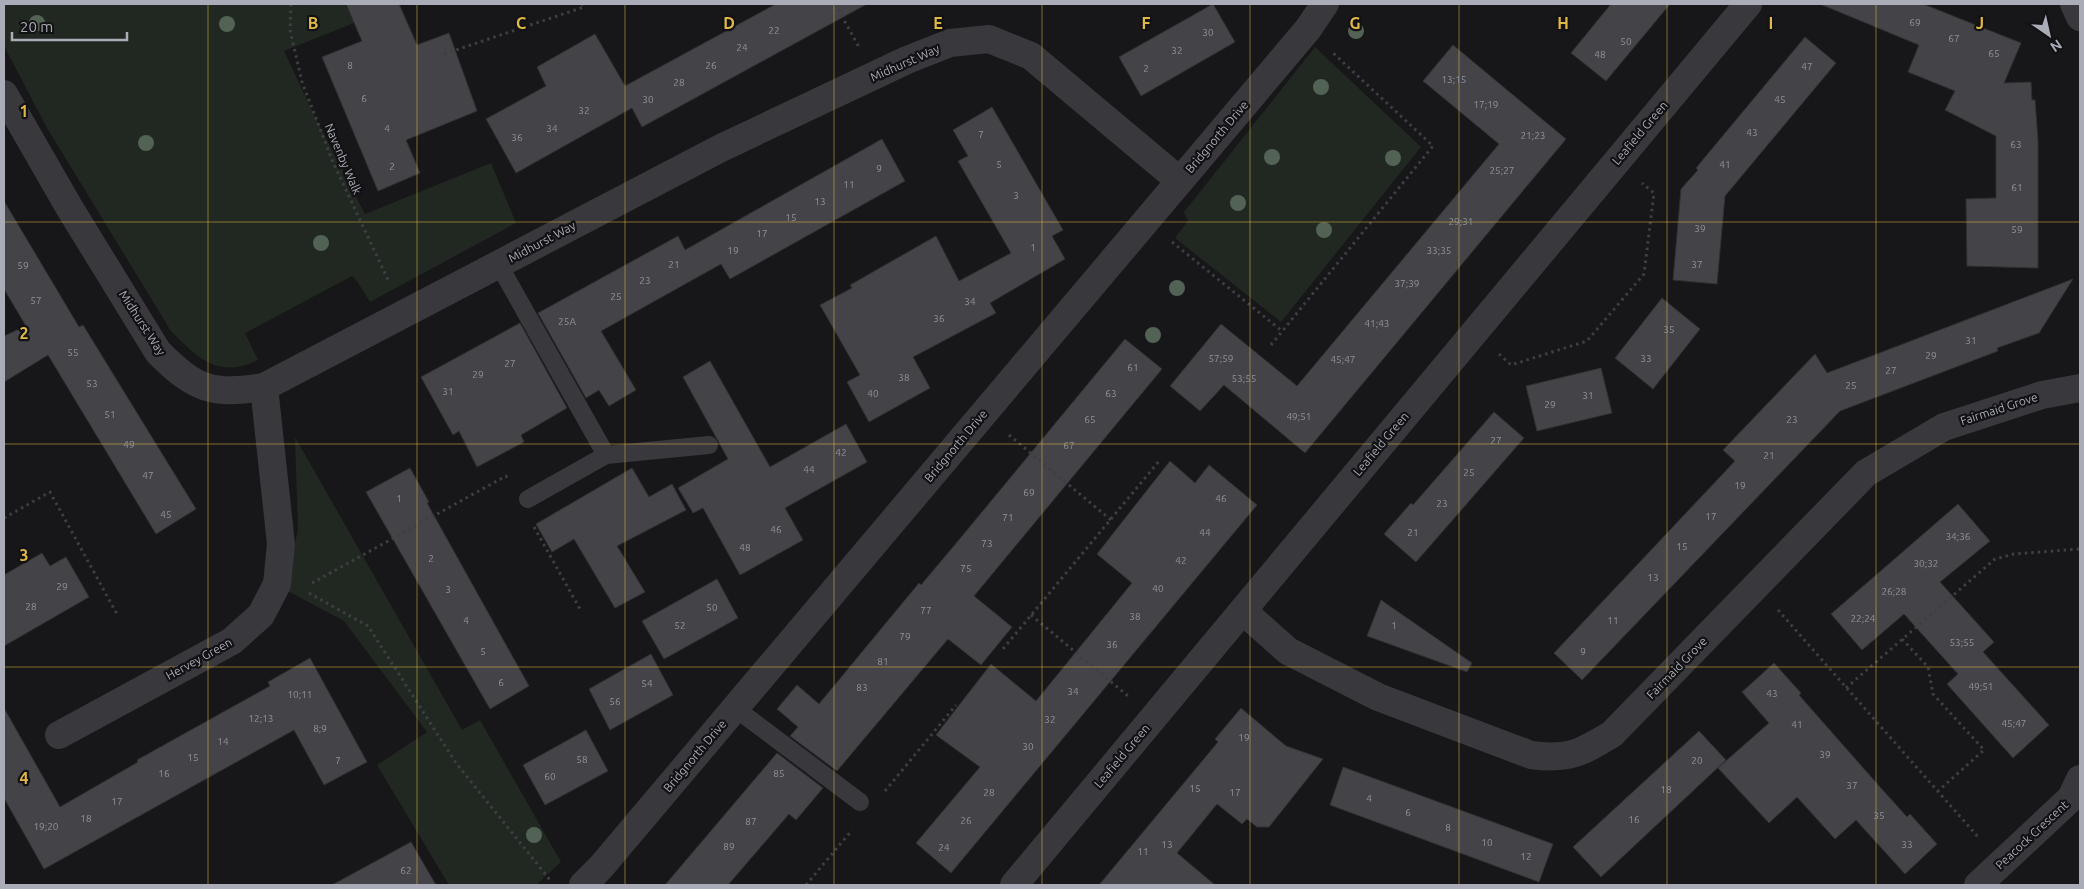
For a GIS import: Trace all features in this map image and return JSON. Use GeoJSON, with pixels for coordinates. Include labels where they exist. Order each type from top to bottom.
{"type":"FeatureCollection","features":[{"type":"Feature","properties":{"kind":"street","name":"Bridgnorth Drive"},"geometry":{"type":"LineString","coordinates":[[583,885],[601,867],[1146,222],[1308,29],[1325,4]]}},
{"type":"Feature","properties":{"kind":"street"},"geometry":{"type":"LineString","coordinates":[[2074,4],[2080,18]]}},
{"type":"Feature","properties":{"kind":"street","name":"Leafield Green"},"geometry":{"type":"LineString","coordinates":[[1014,885],[1616,162],[1739,7]]}},
{"type":"Feature","properties":{"kind":"street","name":"Midhurst Way"},"geometry":{"type":"LineString","coordinates":[[4,94],[69,207],[158,352],[178,372],[202,386],[231,392],[264,388],[721,148],[874,76],[950,43],[989,39],[1030,56],[1180,181]]}},
{"type":"Feature","properties":{"kind":"street","name":"Hervey Green"},"geometry":{"type":"LineString","coordinates":[[59,735],[232,641],[289,587],[281,544],[264,388]]}},
{"type":"Feature","properties":{"kind":"street","name":"Fairmaid Grove"},"geometry":{"type":"LineString","coordinates":[[1243,611],[1288,651],[1378,697],[1532,755],[1556,758],[1584,750],[1612,734],[1866,473],[1944,427],[2042,395],[2080,388]]}},
{"type":"Feature","properties":{"kind":"street","name":"Peacock Crescent"},"geometry":{"type":"LineString","coordinates":[[1978,885],[2077,795]]}},
{"type":"Feature","properties":{"kind":"lane"},"geometry":{"type":"LineString","coordinates":[[499,265],[606,455]]}},
{"type":"Feature","properties":{"kind":"lane"},"geometry":{"type":"LineString","coordinates":[[528,499],[606,455],[709,445]]}},
{"type":"Feature","properties":{"kind":"lane"},"geometry":{"type":"LineString","coordinates":[[735,708],[860,802]]}},
{"type":"Feature","properties":{"kind":"path","name":"Navenby Walk"},"geometry":{"type":"LineString","coordinates":[[291,4],[290,30],[302,82],[332,160],[405,314]]}},
{"type":"Feature","properties":{"kind":"path"},"geometry":{"type":"LineString","coordinates":[[444,54],[584,7],[582,4]]}},
{"type":"Feature","properties":{"kind":"path"},"geometry":{"type":"LineString","coordinates":[[835,4],[874,76]]}},
{"type":"Feature","properties":{"kind":"path"},"geometry":{"type":"LineString","coordinates":[[1271,345],[1433,146],[1308,29]]}},
{"type":"Feature","properties":{"kind":"path"},"geometry":{"type":"LineString","coordinates":[[1474,333],[1511,365],[1587,341],[1644,274],[1654,193],[1616,162]]}},
{"type":"Feature","properties":{"kind":"path"},"geometry":{"type":"LineString","coordinates":[[1146,222],[1282,331]]}},
{"type":"Feature","properties":{"kind":"path"},"geometry":{"type":"LineString","coordinates":[[984,414],[1111,520]]}},
{"type":"Feature","properties":{"kind":"path"},"geometry":{"type":"LineString","coordinates":[[1003,649],[1160,460]]}},
{"type":"Feature","properties":{"kind":"path"},"geometry":{"type":"LineString","coordinates":[[289,587],[506,476],[511,484]]}},
{"type":"Feature","properties":{"kind":"path"},"geometry":{"type":"LineString","coordinates":[[4,518],[50,492],[118,616]]}},
{"type":"Feature","properties":{"kind":"path"},"geometry":{"type":"LineString","coordinates":[[534,526],[580,609]]}},
{"type":"Feature","properties":{"kind":"path"},"geometry":{"type":"LineString","coordinates":[[1846,688],[1995,559],[2014,554],[2080,549]]}},
{"type":"Feature","properties":{"kind":"path"},"geometry":{"type":"LineString","coordinates":[[1756,585],[2001,864]]}},
{"type":"Feature","properties":{"kind":"path"},"geometry":{"type":"LineString","coordinates":[[289,587],[368,626],[456,763],[554,885]]}},
{"type":"Feature","properties":{"kind":"path"},"geometry":{"type":"LineString","coordinates":[[1031,615],[1154,717]]}},
{"type":"Feature","properties":{"kind":"path"},"geometry":{"type":"LineString","coordinates":[[1902,639],[1928,667],[1933,694],[1984,750],[1938,791]]}},
{"type":"Feature","properties":{"kind":"shaded area"},"geometry":{"type":"Polygon","coordinates":[[[4,4],[345,4],[354,23],[284,51],[314,115],[365,214],[491,163],[516,223],[370,302],[352,276],[245,333],[258,360],[232,367],[220,367],[210,363],[190,350],[171,331],[47,128],[4,46],[4,4]]]}},
{"type":"Feature","properties":{"kind":"shaded area"},"geometry":{"type":"Polygon","coordinates":[[[1315,47],[1421,147],[1281,322],[1175,238],[1188,221],[1184,212],[1315,47]]]}},
{"type":"Feature","properties":{"kind":"shaded area"},"geometry":{"type":"Polygon","coordinates":[[[295,437],[462,730],[480,720],[561,862],[536,885],[449,885],[377,765],[427,732],[344,621],[286,590],[298,529],[295,437]]]}},
{"type":"Feature","properties":{"kind":"building"},"geometry":{"type":"Polygon","coordinates":[[[346,4],[399,4],[417,45],[449,33],[477,111],[406,140],[420,173],[378,191],[322,57],[362,41],[346,4]]]}},
{"type":"Feature","properties":{"kind":"building"},"geometry":{"type":"Polygon","coordinates":[[[776,4],[867,4],[642,127],[632,108],[516,173],[486,119],[546,86],[537,67],[595,34],[625,86],[776,4]]]}},
{"type":"Feature","properties":{"kind":"building"},"geometry":{"type":"Polygon","coordinates":[[[1213,4],[1235,42],[1141,96],[1119,57],[1213,4]]]}},
{"type":"Feature","properties":{"kind":"building"},"geometry":{"type":"Polygon","coordinates":[[[1611,4],[1670,4],[1606,81],[1571,53],[1611,4]]]}},
{"type":"Feature","properties":{"kind":"building"},"geometry":{"type":"Polygon","coordinates":[[[1820,4],[1923,4],[2021,43],[2004,83],[2031,82],[2032,100],[2035,100],[2038,141],[2038,268],[1967,266],[1966,199],[1996,198],[1996,136],[1945,110],[1955,91],[1908,72],[1919,45],[1820,4]]]}},
{"type":"Feature","properties":{"kind":"building"},"geometry":{"type":"Polygon","coordinates":[[[1805,37],[1836,63],[1725,196],[1717,284],[1673,280],[1681,189],[1698,170],[1696,168],[1805,37]]]}},
{"type":"Feature","properties":{"kind":"building"},"geometry":{"type":"Polygon","coordinates":[[[1453,45],[1566,139],[1305,453],[1224,385],[1200,411],[1170,386],[1221,324],[1297,386],[1499,144],[1423,81],[1453,45]]]}},
{"type":"Feature","properties":{"kind":"building"},"geometry":{"type":"Polygon","coordinates":[[[992,107],[1063,230],[1052,236],[1065,259],[990,303],[996,313],[913,357],[930,388],[869,422],[847,382],[860,375],[820,305],[852,288],[850,285],[936,236],[959,281],[1011,253],[958,161],[968,156],[953,130],[992,107]]]}},
{"type":"Feature","properties":{"kind":"building"},"geometry":{"type":"Polygon","coordinates":[[[882,139],[905,181],[730,279],[721,264],[601,331],[636,390],[609,406],[599,390],[586,398],[538,313],[678,236],[685,250],[882,139]]]}},
{"type":"Feature","properties":{"kind":"building"},"geometry":{"type":"Polygon","coordinates":[[[4,201],[79,327],[83,325],[196,509],[156,534],[48,355],[4,382],[4,336],[26,326],[4,289],[4,201]]]}},
{"type":"Feature","properties":{"kind":"building"},"geometry":{"type":"Polygon","coordinates":[[[2073,279],[2039,333],[1997,348],[1998,351],[1840,411],[1582,680],[1554,653],[1735,461],[1723,450],[1815,354],[1827,373],[2073,279]]]}},
{"type":"Feature","properties":{"kind":"building"},"geometry":{"type":"Polygon","coordinates":[[[1662,298],[1700,329],[1653,389],[1615,358],[1662,298]]]}},
{"type":"Feature","properties":{"kind":"building"},"geometry":{"type":"Polygon","coordinates":[[[520,323],[567,408],[521,435],[524,442],[477,467],[459,431],[453,435],[421,377],[520,323]]]}},
{"type":"Feature","properties":{"kind":"building"},"geometry":{"type":"Polygon","coordinates":[[[1125,339],[1162,369],[974,596],[1012,627],[981,665],[948,639],[837,771],[790,736],[798,727],[777,709],[797,685],[819,704],[919,583],[921,585],[958,541],[1125,339]]]}},
{"type":"Feature","properties":{"kind":"building"},"geometry":{"type":"Polygon","coordinates":[[[710,361],[770,467],[846,424],[867,462],[785,508],[803,540],[740,575],[703,508],[693,513],[678,488],[728,459],[683,377],[710,361]]]}},
{"type":"Feature","properties":{"kind":"building"},"geometry":{"type":"Polygon","coordinates":[[[1601,368],[1612,413],[1537,431],[1526,386],[1601,368]]]}},
{"type":"Feature","properties":{"kind":"building"},"geometry":{"type":"Polygon","coordinates":[[[1494,412],[1524,438],[1416,562],[1384,534],[1411,503],[1413,505],[1494,412]]]}},
{"type":"Feature","properties":{"kind":"building"},"geometry":{"type":"Polygon","coordinates":[[[1170,461],[1195,483],[1209,465],[1257,505],[951,873],[916,843],[980,767],[936,735],[991,664],[1036,701],[1132,583],[1097,554],[1170,461]]]}},
{"type":"Feature","properties":{"kind":"building"},"geometry":{"type":"Polygon","coordinates":[[[410,468],[429,502],[427,503],[529,686],[490,709],[366,492],[410,468]]]}},
{"type":"Feature","properties":{"kind":"building"},"geometry":{"type":"Polygon","coordinates":[[[632,468],[649,497],[672,484],[686,510],[617,546],[645,592],[615,608],[574,539],[552,552],[536,524],[632,468]]]}},
{"type":"Feature","properties":{"kind":"building"},"geometry":{"type":"Polygon","coordinates":[[[1958,504],[1990,541],[1940,582],[1994,642],[1983,652],[2049,725],[2013,758],[1947,684],[1958,674],[1904,614],[1862,650],[1831,614],[1958,504]]]}},
{"type":"Feature","properties":{"kind":"building"},"geometry":{"type":"Polygon","coordinates":[[[42,553],[50,566],[66,557],[89,597],[4,646],[4,575],[42,553]]]}},
{"type":"Feature","properties":{"kind":"building"},"geometry":{"type":"Polygon","coordinates":[[[717,579],[738,618],[664,659],[642,621],[717,579]]]}},
{"type":"Feature","properties":{"kind":"building"},"geometry":{"type":"Polygon","coordinates":[[[1381,600],[1472,663],[1467,672],[1367,636],[1381,600]]]}},
{"type":"Feature","properties":{"kind":"building"},"geometry":{"type":"Polygon","coordinates":[[[651,654],[673,695],[610,730],[589,689],[651,654]]]}},
{"type":"Feature","properties":{"kind":"building"},"geometry":{"type":"Polygon","coordinates":[[[310,658],[367,762],[324,785],[294,730],[44,869],[4,798],[4,708],[60,807],[138,762],[137,760],[270,686],[268,682],[310,658]]]}},
{"type":"Feature","properties":{"kind":"building"},"geometry":{"type":"Polygon","coordinates":[[[1774,663],[1801,693],[1799,695],[1907,817],[1910,814],[1937,844],[1905,874],[1856,820],[1835,839],[1797,797],[1769,823],[1718,768],[1769,723],[1742,692],[1774,663]]]}},
{"type":"Feature","properties":{"kind":"building"},"geometry":{"type":"Polygon","coordinates":[[[1241,708],[1286,746],[1323,759],[1269,827],[1257,827],[1247,819],[1242,824],[1217,804],[1177,853],[1215,885],[1099,885],[1218,742],[1215,739],[1241,708]]]}},
{"type":"Feature","properties":{"kind":"building"},"geometry":{"type":"Polygon","coordinates":[[[586,730],[608,771],[545,805],[523,765],[586,730]]]}},
{"type":"Feature","properties":{"kind":"building"},"geometry":{"type":"Polygon","coordinates":[[[1699,731],[1726,760],[1601,877],[1573,847],[1699,731]]]}},
{"type":"Feature","properties":{"kind":"building"},"geometry":{"type":"Polygon","coordinates":[[[777,753],[823,788],[796,820],[789,814],[728,885],[665,885],[777,753]]]}},
{"type":"Feature","properties":{"kind":"building"},"geometry":{"type":"Polygon","coordinates":[[[1343,767],[1553,844],[1539,882],[1330,805],[1343,767]]]}},
{"type":"Feature","properties":{"kind":"building"},"geometry":{"type":"Polygon","coordinates":[[[411,842],[436,885],[332,885],[411,842]]]}}]}
